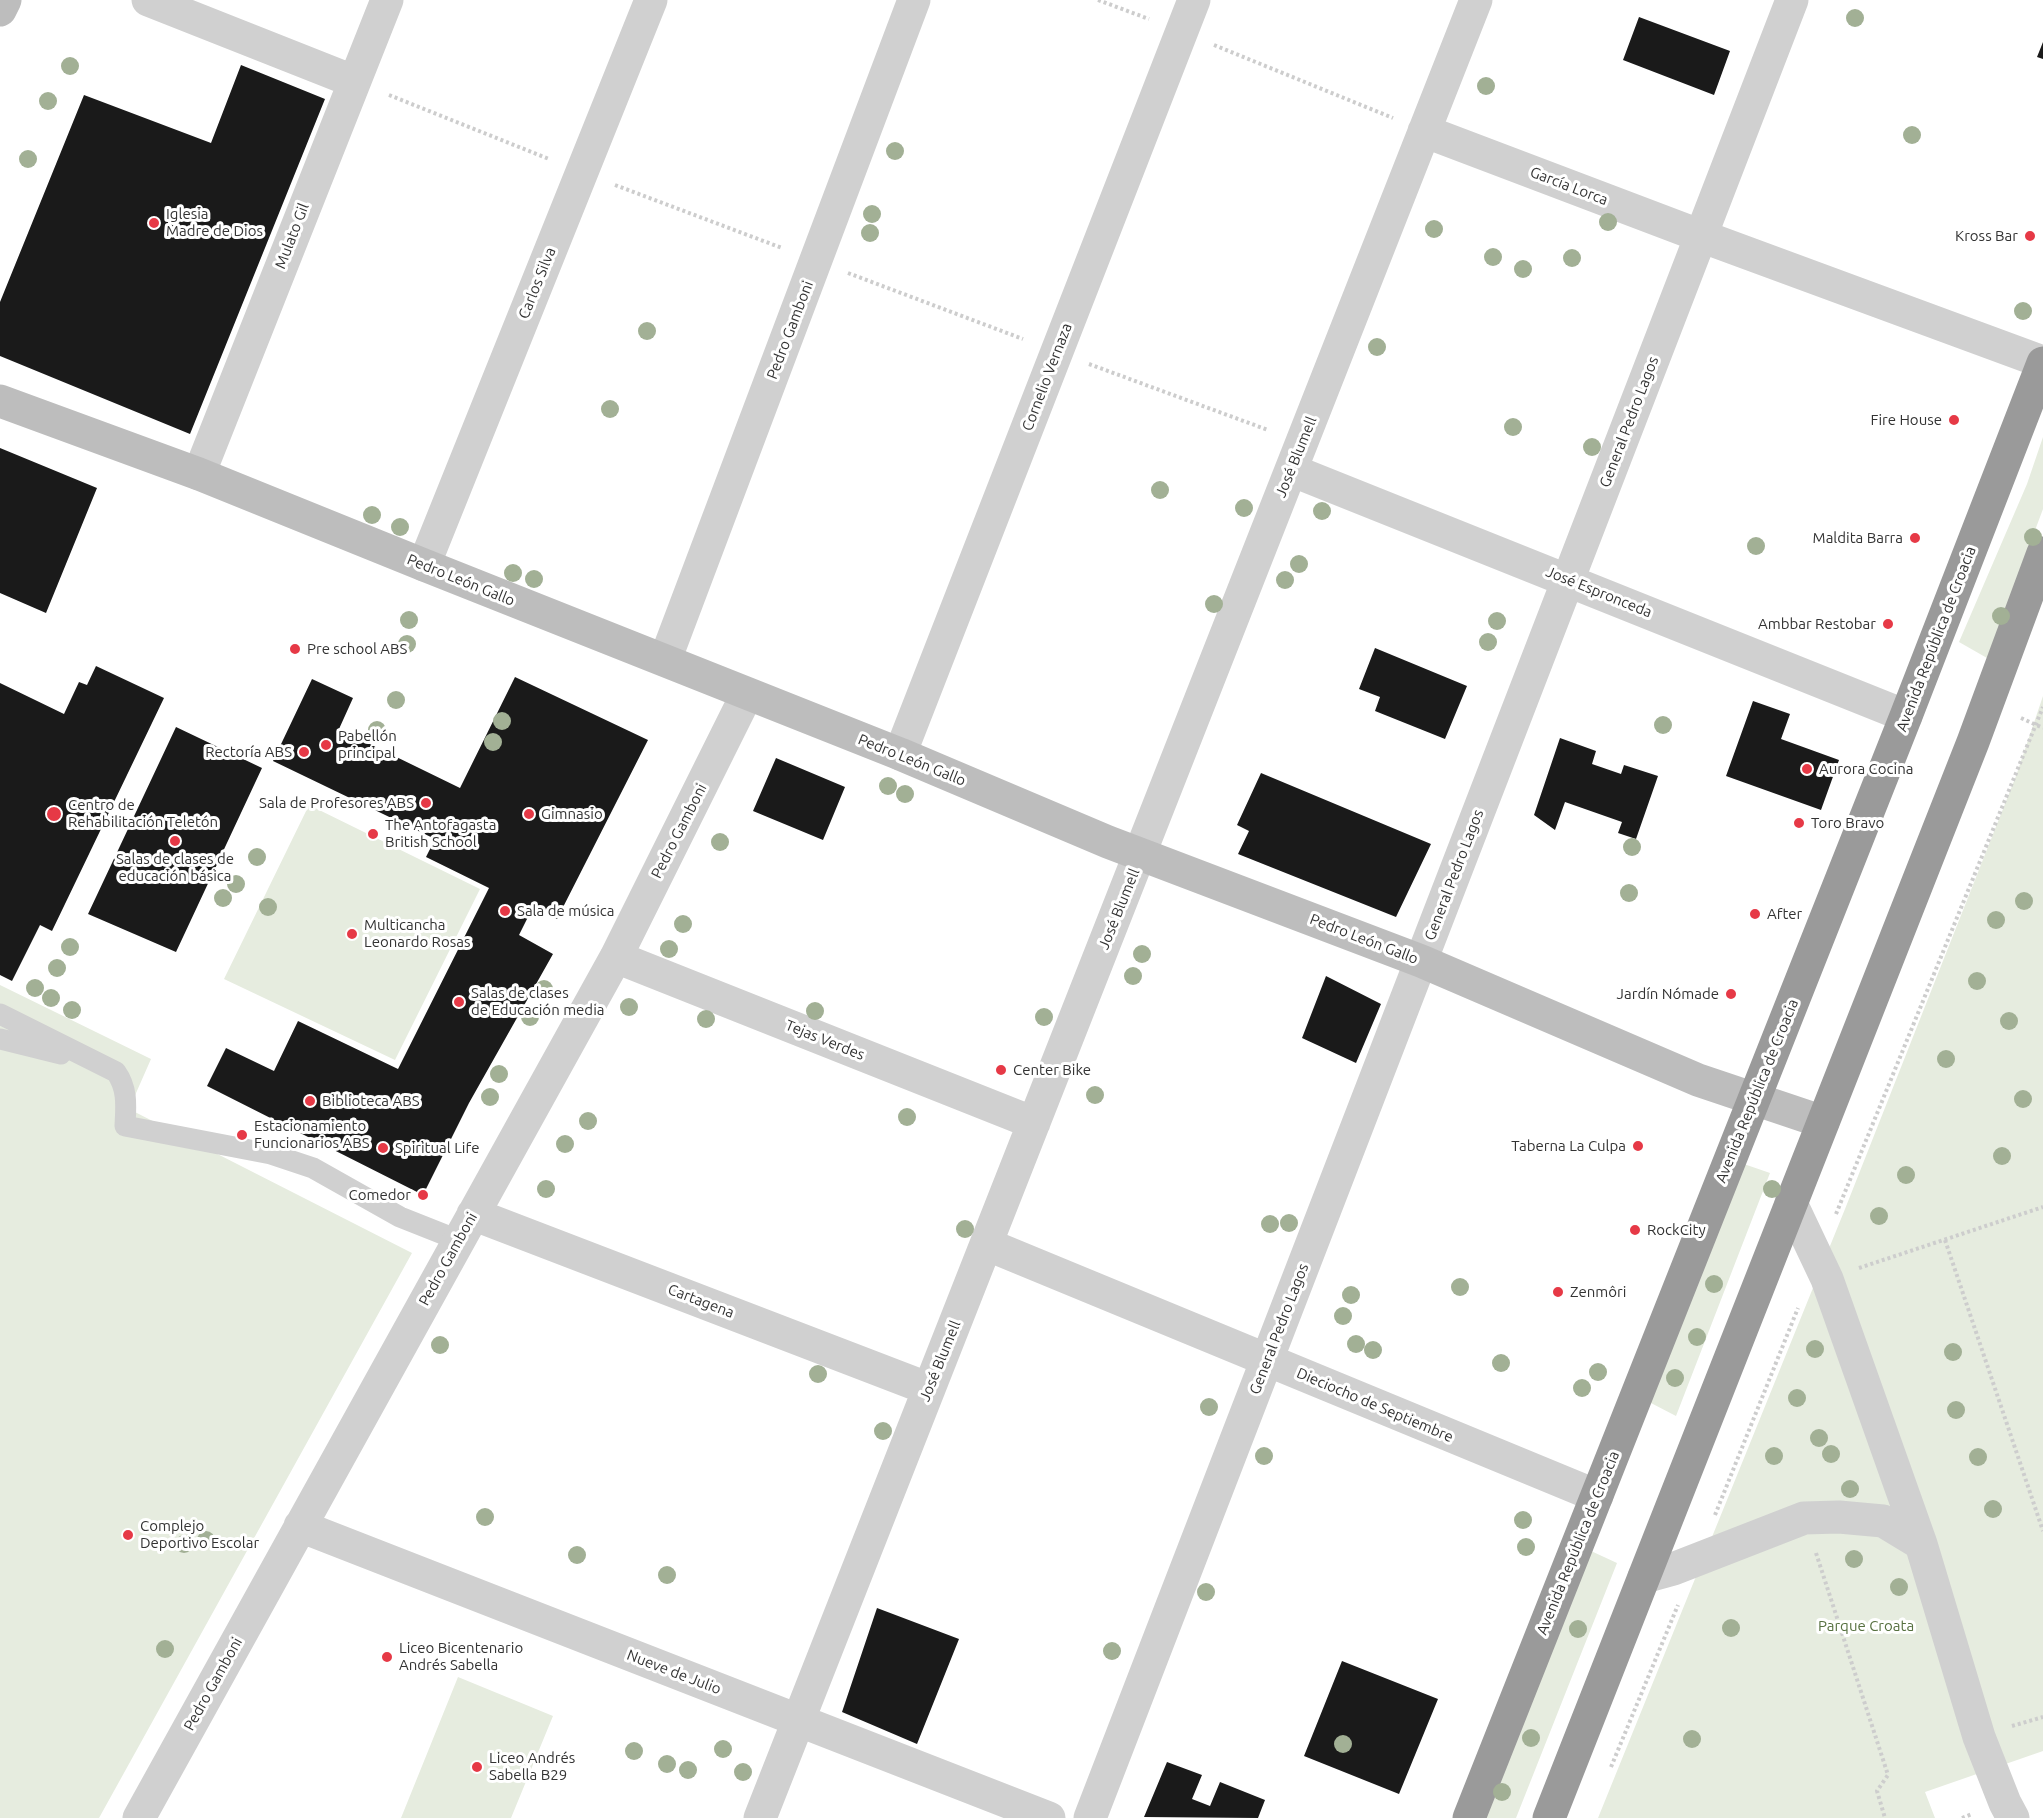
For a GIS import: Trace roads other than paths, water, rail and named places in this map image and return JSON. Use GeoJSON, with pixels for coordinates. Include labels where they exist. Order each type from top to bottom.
{"type":"FeatureCollection","features":[{"type":"Feature","properties":{"kind":"highway","name":"Avenida República de Croacia"},"geometry":{"type":"LineString","coordinates":[[1469,1818],[1906,716],[2043,362]]}},
{"type":"Feature","properties":{"kind":"highway"},"geometry":{"type":"LineString","coordinates":[[1549,1818],[1969,751],[2043,553]]}},
{"type":"Feature","properties":{"kind":"street"},"geometry":{"type":"LineString","coordinates":[[0,10],[5,0]]}},
{"type":"Feature","properties":{"kind":"street"},"geometry":{"type":"LineString","coordinates":[[148,0],[353,81]]}},
{"type":"Feature","properties":{"kind":"street","name":"Mulato Gil"},"geometry":{"type":"LineString","coordinates":[[199,474],[387,0]]}},
{"type":"Feature","properties":{"kind":"street","name":"Carlos Silva"},"geometry":{"type":"LineString","coordinates":[[424,565],[651,0]]}},
{"type":"Feature","properties":{"kind":"street","name":"Pedro Gamboni"},"geometry":{"type":"LineString","coordinates":[[665,660],[914,0]]}},
{"type":"Feature","properties":{"kind":"street","name":"Cornelio Vernaza"},"geometry":{"type":"LineString","coordinates":[[900,754],[1194,0]]}},
{"type":"Feature","properties":{"kind":"street","name":"José Blumell"},"geometry":{"type":"LineString","coordinates":[[760,1818],[1476,0]]}},
{"type":"Feature","properties":{"kind":"street","name":"General Pedro Lagos"},"geometry":{"type":"LineString","coordinates":[[1090,1818],[1792,0]]}},
{"type":"Feature","properties":{"kind":"street","name":"García Lorca"},"geometry":{"type":"LineString","coordinates":[[1424,131],[2043,362]]}},
{"type":"Feature","properties":{"kind":"street","name":"Pedro León Gallo"},"geometry":{"type":"LineString","coordinates":[[0,401],[199,474],[900,754],[1141,854],[1421,961],[1698,1080],[1823,1122]]}},
{"type":"Feature","properties":{"kind":"street","name":"José Espronceda"},"geometry":{"type":"LineString","coordinates":[[1291,470],[1906,716]]}},
{"type":"Feature","properties":{"kind":"street","name":"Pedro Gamboni"},"geometry":{"type":"LineString","coordinates":[[139,1818],[616,957],[747,694]]}},
{"type":"Feature","properties":{"kind":"street","name":"Tejas Verdes"},"geometry":{"type":"LineString","coordinates":[[616,957],[1034,1123]]}},
{"type":"Feature","properties":{"kind":"street"},"geometry":{"type":"LineString","coordinates":[[1791,1203],[1827,1279],[1921,1544],[1978,1737],[2013,1818]]}},
{"type":"Feature","properties":{"kind":"street","name":"Cartagena"},"geometry":{"type":"LineString","coordinates":[[466,1227],[929,1389]]}},
{"type":"Feature","properties":{"kind":"street","name":"Dieciocho de Septiembre"},"geometry":{"type":"LineString","coordinates":[[986,1244],[1597,1496]]}},
{"type":"Feature","properties":{"kind":"street"},"geometry":{"type":"LineString","coordinates":[[1644,1577],[1673,1569],[1804,1518],[1839,1517],[1883,1521],[1921,1544]]}},
{"type":"Feature","properties":{"kind":"street","name":"Nueve de Julio"},"geometry":{"type":"LineString","coordinates":[[300,1526],[1048,1818]]}},
{"type":"Feature","properties":{"kind":"lane"},"geometry":{"type":"LineString","coordinates":[[0,1014],[116,1072],[126,1092],[125,1126],[271,1154],[313,1168],[400,1217],[466,1227]]}},
{"type":"Feature","properties":{"kind":"lane"},"geometry":{"type":"LineString","coordinates":[[0,1039],[100,1064]]}},
{"type":"Feature","properties":{"kind":"place","name":"Iglesia Madre de Dios"},"geometry":{"type":"Point","coordinates":[154,223]}},
{"type":"Feature","properties":{"kind":"place","name":"Kross Bar"},"geometry":{"type":"Point","coordinates":[2030,236]}},
{"type":"Feature","properties":{"kind":"place","name":"Fire House"},"geometry":{"type":"Point","coordinates":[1954,420]}},
{"type":"Feature","properties":{"kind":"place","name":"Maldita Barra"},"geometry":{"type":"Point","coordinates":[1915,538]}},
{"type":"Feature","properties":{"kind":"place","name":"Ambbar Restobar"},"geometry":{"type":"Point","coordinates":[1888,624]}},
{"type":"Feature","properties":{"kind":"place","name":"Pre school ABS"},"geometry":{"type":"Point","coordinates":[295,649]}},
{"type":"Feature","properties":{"kind":"place","name":"Pabellón principal"},"geometry":{"type":"Point","coordinates":[326,745]}},
{"type":"Feature","properties":{"kind":"place","name":"Rectoría ABS"},"geometry":{"type":"Point","coordinates":[304,752]}},
{"type":"Feature","properties":{"kind":"place","name":"Aurora Cocina"},"geometry":{"type":"Point","coordinates":[1807,769]}},
{"type":"Feature","properties":{"kind":"place","name":"Sala de Profesores ABS"},"geometry":{"type":"Point","coordinates":[426,803]}},
{"type":"Feature","properties":{"kind":"place","name":"Centro de Rehabilitación Teletón"},"geometry":{"type":"Point","coordinates":[54,814]}},
{"type":"Feature","properties":{"kind":"place","name":"Gimnasio"},"geometry":{"type":"Point","coordinates":[529,814]}},
{"type":"Feature","properties":{"kind":"place","name":"Toro Bravo"},"geometry":{"type":"Point","coordinates":[1799,823]}},
{"type":"Feature","properties":{"kind":"place","name":"The Antofagasta British School"},"geometry":{"type":"Point","coordinates":[373,834]}},
{"type":"Feature","properties":{"kind":"place","name":"Salas de clases de educación básica"},"geometry":{"type":"Point","coordinates":[175,841]}},
{"type":"Feature","properties":{"kind":"place","name":"Sala de música"},"geometry":{"type":"Point","coordinates":[505,911]}},
{"type":"Feature","properties":{"kind":"place","name":"After"},"geometry":{"type":"Point","coordinates":[1755,914]}},
{"type":"Feature","properties":{"kind":"place","name":"Multicancha Leonardo Rosas"},"geometry":{"type":"Point","coordinates":[352,934]}},
{"type":"Feature","properties":{"kind":"place","name":"Jardín Nómade"},"geometry":{"type":"Point","coordinates":[1731,994]}},
{"type":"Feature","properties":{"kind":"place","name":"Salas de clases de Educación media"},"geometry":{"type":"Point","coordinates":[459,1002]}},
{"type":"Feature","properties":{"kind":"place","name":"Center Bike"},"geometry":{"type":"Point","coordinates":[1001,1070]}},
{"type":"Feature","properties":{"kind":"place","name":"Biblioteca ABS"},"geometry":{"type":"Point","coordinates":[310,1101]}},
{"type":"Feature","properties":{"kind":"place","name":"Estacionamiento Funcionarios ABS"},"geometry":{"type":"Point","coordinates":[242,1135]}},
{"type":"Feature","properties":{"kind":"place","name":"Taberna La Culpa"},"geometry":{"type":"Point","coordinates":[1638,1146]}},
{"type":"Feature","properties":{"kind":"place","name":"Spiritual Life"},"geometry":{"type":"Point","coordinates":[383,1148]}},
{"type":"Feature","properties":{"kind":"place","name":"Comedor"},"geometry":{"type":"Point","coordinates":[423,1195]}},
{"type":"Feature","properties":{"kind":"place","name":"RockCity"},"geometry":{"type":"Point","coordinates":[1635,1230]}},
{"type":"Feature","properties":{"kind":"place","name":"Zenmôri"},"geometry":{"type":"Point","coordinates":[1558,1292]}},
{"type":"Feature","properties":{"kind":"place","name":"Complejo Deportivo Escolar"},"geometry":{"type":"Point","coordinates":[128,1535]}},
{"type":"Feature","properties":{"kind":"place","name":"Liceo Bicentenario Andrés Sabella"},"geometry":{"type":"Point","coordinates":[387,1657]}},
{"type":"Feature","properties":{"kind":"place","name":"Liceo Andrés Sabella B29"},"geometry":{"type":"Point","coordinates":[477,1767]}},
{"type":"Feature","properties":{"kind":"park label","name":"Parque Croata"},"geometry":{"type":"Point","coordinates":[1866,1626]}}]}
